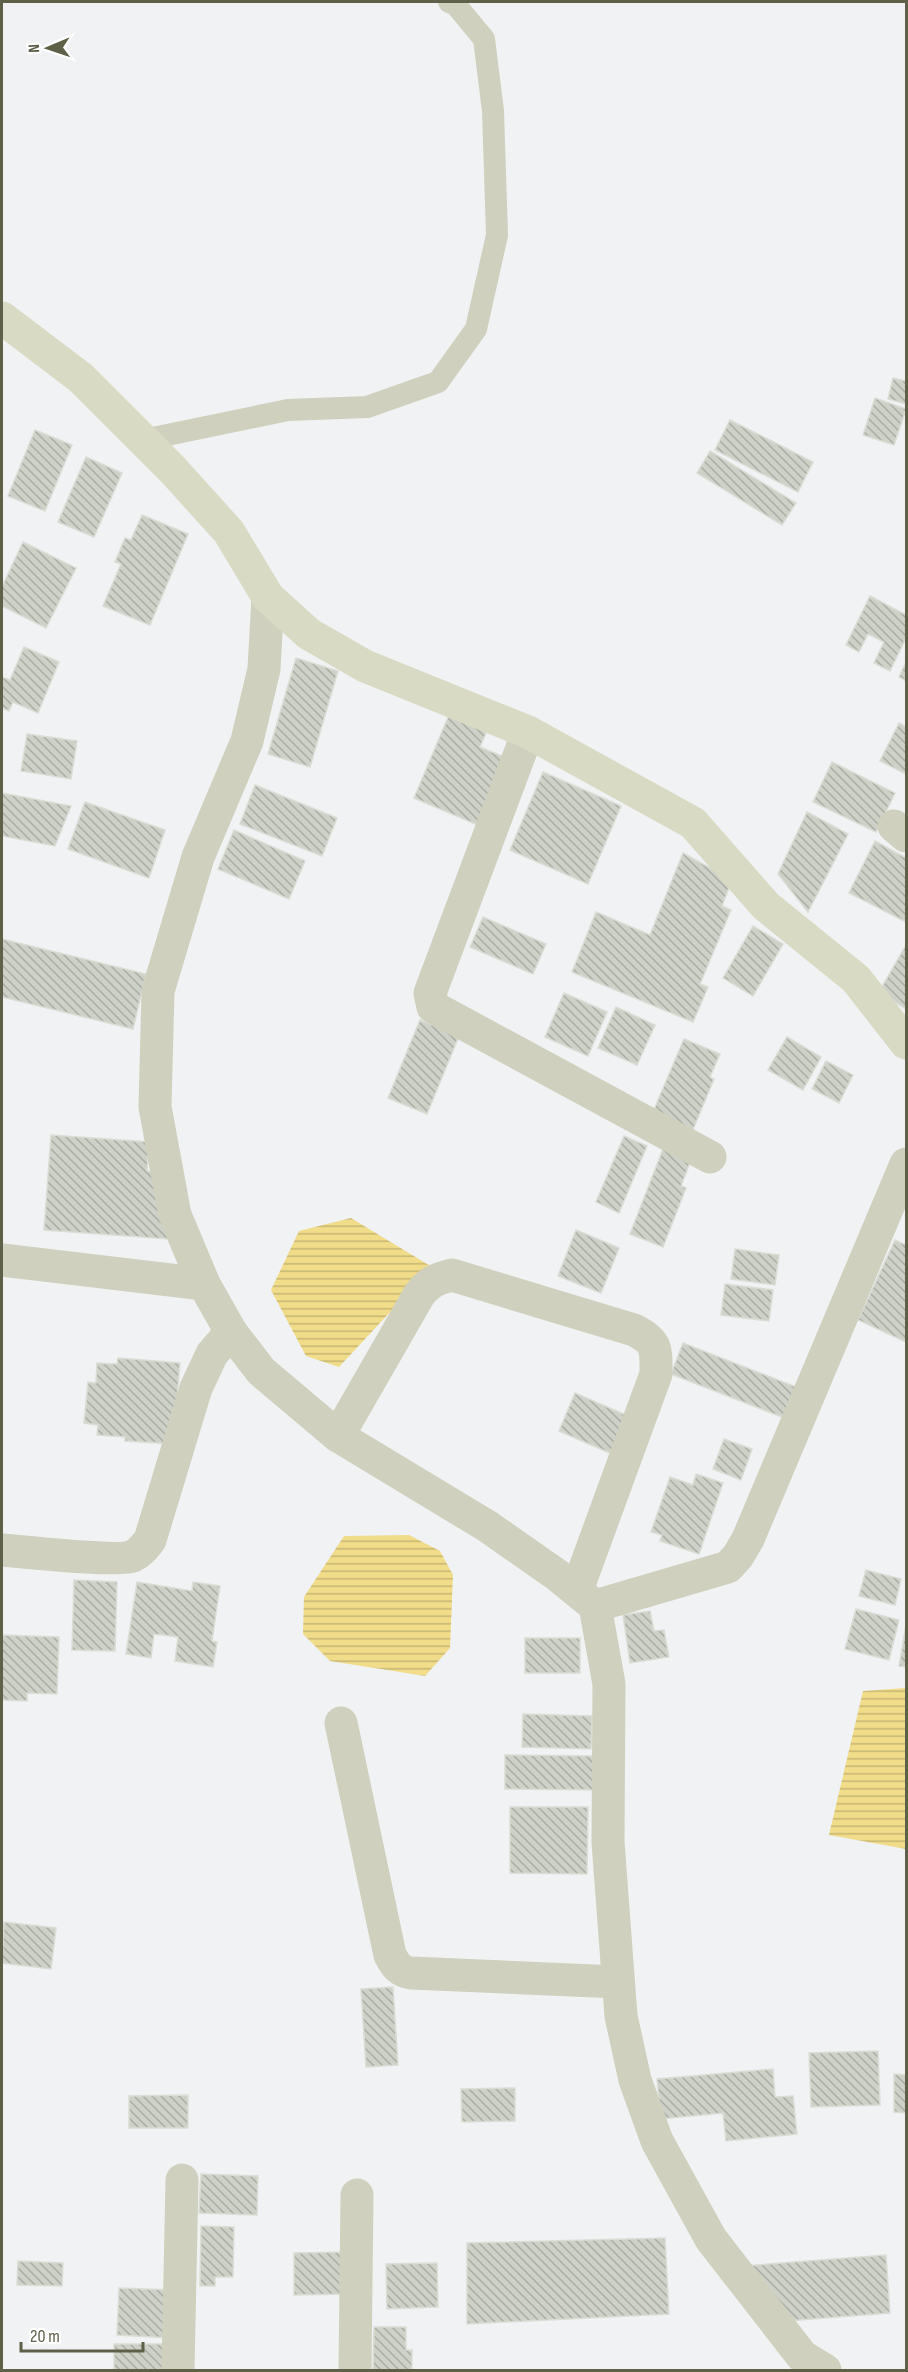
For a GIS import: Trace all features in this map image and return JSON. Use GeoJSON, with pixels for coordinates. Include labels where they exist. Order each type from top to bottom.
{"type":"FeatureCollection","features":[{"type":"Feature","properties":{"kind":"street"},"geometry":{"type":"LineString","coordinates":[[2,318],[81,378],[143,440],[229,532],[268,597],[309,634],[365,666],[528,732],[693,823],[766,906],[856,979],[906,1043]]}},
{"type":"Feature","properties":{"kind":"street"},"geometry":{"type":"LineString","coordinates":[[268,597],[264,669],[247,741],[198,857],[158,990],[155,1107],[175,1215],[204,1284],[231,1332],[261,1371],[338,1436],[487,1526],[586,1598],[728,1567],[748,1539],[906,1164]]}},
{"type":"Feature","properties":{"kind":"street"},"geometry":{"type":"LineString","coordinates":[[528,732],[430,993],[431,1003],[433,1007],[710,1156]]}},
{"type":"Feature","properties":{"kind":"street"},"geometry":{"type":"LineString","coordinates":[[2,1260],[204,1284]]}},
{"type":"Feature","properties":{"kind":"street"},"geometry":{"type":"LineString","coordinates":[[338,1436],[419,1295],[429,1282],[438,1278],[452,1275],[634,1330],[654,1343],[656,1374],[586,1598],[609,1684],[608,1842],[621,2016],[635,2080],[657,2141],[711,2239],[806,2366]]}},
{"type":"Feature","properties":{"kind":"street"},"geometry":{"type":"LineString","coordinates":[[2,1550],[112,1558],[131,1557],[142,1549],[150,1540],[196,1388],[212,1354],[231,1332]]}},
{"type":"Feature","properties":{"kind":"street"},"geometry":{"type":"LineString","coordinates":[[341,1723],[390,1955],[396,1966],[402,1971],[411,1973],[618,1982]]}},
{"type":"Feature","properties":{"kind":"street"},"geometry":{"type":"LineString","coordinates":[[178,2370],[182,2180]]}},
{"type":"Feature","properties":{"kind":"street"},"geometry":{"type":"LineString","coordinates":[[355,2370],[357,2195]]}},
{"type":"Feature","properties":{"kind":"lane"},"geometry":{"type":"LineString","coordinates":[[143,440],[288,410],[367,407],[438,382],[476,329],[497,235],[493,111],[484,39],[456,5],[449,2]]}},
{"type":"Feature","properties":{"kind":"shaded area"},"geometry":{"type":"Polygon","coordinates":[[[351,1218],[432,1267],[339,1367],[306,1356],[271,1290],[299,1231],[351,1218]]]}},
{"type":"Feature","properties":{"kind":"shaded area"},"geometry":{"type":"Polygon","coordinates":[[[409,1535],[440,1551],[453,1575],[450,1648],[425,1676],[330,1661],[303,1634],[304,1597],[344,1536],[409,1535]]]}},
{"type":"Feature","properties":{"kind":"shaded area"},"geometry":{"type":"Polygon","coordinates":[[[906,1688],[906,1849],[829,1835],[863,1691],[906,1688]]]}},
{"type":"Feature","properties":{"kind":"building"},"geometry":{"type":"Polygon","coordinates":[[[893,378],[906,381],[906,404],[888,399],[893,378]]]}},
{"type":"Feature","properties":{"kind":"building"},"geometry":{"type":"Polygon","coordinates":[[[875,398],[906,409],[894,445],[863,435],[875,398]]]}},
{"type":"Feature","properties":{"kind":"building"},"geometry":{"type":"Polygon","coordinates":[[[730,420],[813,462],[798,492],[715,450],[730,420]]]}},
{"type":"Feature","properties":{"kind":"building"},"geometry":{"type":"Polygon","coordinates":[[[35,430],[72,445],[45,511],[8,496],[35,430]]]}},
{"type":"Feature","properties":{"kind":"building"},"geometry":{"type":"Polygon","coordinates":[[[710,451],[796,503],[782,525],[697,473],[710,451]]]}},
{"type":"Feature","properties":{"kind":"building"},"geometry":{"type":"Polygon","coordinates":[[[86,457],[122,473],[94,537],[58,522],[86,457]]]}},
{"type":"Feature","properties":{"kind":"building"},"geometry":{"type":"Polygon","coordinates":[[[142,515],[188,534],[150,625],[103,606],[121,564],[115,562],[125,538],[131,540],[142,515]]]}},
{"type":"Feature","properties":{"kind":"building"},"geometry":{"type":"Polygon","coordinates":[[[23,542],[76,568],[46,628],[2,606],[2,587],[23,542]]]}},
{"type":"Feature","properties":{"kind":"building"},"geometry":{"type":"Polygon","coordinates":[[[870,596],[906,615],[906,638],[890,671],[874,663],[884,642],[868,634],[859,652],[846,645],[870,596]]]}},
{"type":"Feature","properties":{"kind":"building"},"geometry":{"type":"Polygon","coordinates":[[[24,647],[59,662],[38,713],[13,702],[9,711],[2,708],[2,677],[10,680],[24,647]]]}},
{"type":"Feature","properties":{"kind":"building"},"geometry":{"type":"Polygon","coordinates":[[[296,658],[338,671],[310,767],[268,754],[296,658]]]}},
{"type":"Feature","properties":{"kind":"building"},"geometry":{"type":"Polygon","coordinates":[[[906,662],[906,681],[899,677],[906,662]]]}},
{"type":"Feature","properties":{"kind":"building"},"geometry":{"type":"Polygon","coordinates":[[[449,715],[487,731],[480,747],[509,759],[480,826],[414,798],[449,715]]]}},
{"type":"Feature","properties":{"kind":"building"},"geometry":{"type":"Polygon","coordinates":[[[899,723],[906,727],[906,774],[880,761],[899,723]]]}},
{"type":"Feature","properties":{"kind":"building"},"geometry":{"type":"Polygon","coordinates":[[[27,734],[77,741],[71,779],[21,771],[27,734]]]}},
{"type":"Feature","properties":{"kind":"building"},"geometry":{"type":"Polygon","coordinates":[[[832,762],[895,793],[876,832],[813,802],[832,762]]]}},
{"type":"Feature","properties":{"kind":"building"},"geometry":{"type":"Polygon","coordinates":[[[543,772],[621,806],[588,884],[510,850],[543,772]]]}},
{"type":"Feature","properties":{"kind":"building"},"geometry":{"type":"Polygon","coordinates":[[[255,785],[337,818],[322,856],[240,824],[255,785]]]}},
{"type":"Feature","properties":{"kind":"building"},"geometry":{"type":"Polygon","coordinates":[[[2,793],[71,806],[55,846],[2,836],[2,793]]]}},
{"type":"Feature","properties":{"kind":"building"},"geometry":{"type":"Polygon","coordinates":[[[85,802],[165,830],[149,878],[68,849],[85,802]]]}},
{"type":"Feature","properties":{"kind":"building"},"geometry":{"type":"Polygon","coordinates":[[[807,812],[848,834],[808,912],[778,874],[807,812]]]}},
{"type":"Feature","properties":{"kind":"building"},"geometry":{"type":"Polygon","coordinates":[[[234,830],[305,861],[289,899],[218,869],[234,830]]]}},
{"type":"Feature","properties":{"kind":"building"},"geometry":{"type":"Polygon","coordinates":[[[875,841],[906,858],[906,922],[849,893],[875,841]]]}},
{"type":"Feature","properties":{"kind":"building"},"geometry":{"type":"Polygon","coordinates":[[[683,853],[732,880],[722,906],[731,910],[700,984],[708,987],[693,1022],[572,972],[596,912],[650,935],[683,853]]]}},
{"type":"Feature","properties":{"kind":"building"},"geometry":{"type":"Polygon","coordinates":[[[483,917],[546,944],[533,974],[470,947],[483,917]]]}},
{"type":"Feature","properties":{"kind":"building"},"geometry":{"type":"Polygon","coordinates":[[[753,926],[783,944],[753,996],[723,978],[753,926]]]}},
{"type":"Feature","properties":{"kind":"building"},"geometry":{"type":"Polygon","coordinates":[[[2,939],[146,974],[133,1029],[2,997],[2,939]]]}},
{"type":"Feature","properties":{"kind":"building"},"geometry":{"type":"Polygon","coordinates":[[[906,945],[906,1009],[879,992],[906,945]]]}},
{"type":"Feature","properties":{"kind":"building"},"geometry":{"type":"Polygon","coordinates":[[[564,993],[607,1012],[588,1056],[545,1037],[564,993]]]}},
{"type":"Feature","properties":{"kind":"building"},"geometry":{"type":"Polygon","coordinates":[[[616,1007],[655,1025],[637,1065],[598,1048],[616,1007]]]}},
{"type":"Feature","properties":{"kind":"building"},"geometry":{"type":"Polygon","coordinates":[[[420,1020],[459,1036],[427,1114],[388,1098],[420,1020]]]}},
{"type":"Feature","properties":{"kind":"building"},"geometry":{"type":"Polygon","coordinates":[[[787,1037],[821,1057],[803,1090],[768,1070],[787,1037]]]}},
{"type":"Feature","properties":{"kind":"building"},"geometry":{"type":"Polygon","coordinates":[[[684,1039],[720,1054],[710,1077],[714,1079],[692,1132],[652,1114],[684,1039]]]}},
{"type":"Feature","properties":{"kind":"building"},"geometry":{"type":"Polygon","coordinates":[[[826,1061],[853,1075],[839,1103],[812,1089],[826,1061]]]}},
{"type":"Feature","properties":{"kind":"building"},"geometry":{"type":"Polygon","coordinates":[[[51,1135],[149,1142],[147,1171],[158,1172],[168,1239],[44,1230],[51,1135]]]}},
{"type":"Feature","properties":{"kind":"building"},"geometry":{"type":"Polygon","coordinates":[[[624,1136],[647,1146],[619,1213],[596,1202],[624,1136]]]}},
{"type":"Feature","properties":{"kind":"building"},"geometry":{"type":"Polygon","coordinates":[[[663,1149],[691,1160],[681,1186],[686,1188],[663,1247],[630,1234],[663,1149]]]}},
{"type":"Feature","properties":{"kind":"building"},"geometry":{"type":"Polygon","coordinates":[[[576,1230],[619,1248],[601,1293],[558,1276],[576,1230]]]}},
{"type":"Feature","properties":{"kind":"building"},"geometry":{"type":"Polygon","coordinates":[[[895,1240],[906,1245],[906,1342],[858,1320],[895,1240]]]}},
{"type":"Feature","properties":{"kind":"building"},"geometry":{"type":"Polygon","coordinates":[[[735,1249],[779,1255],[775,1285],[731,1279],[735,1249]]]}},
{"type":"Feature","properties":{"kind":"building"},"geometry":{"type":"Polygon","coordinates":[[[725,1284],[773,1290],[769,1321],[721,1315],[725,1284]]]}},
{"type":"Feature","properties":{"kind":"building"},"geometry":{"type":"Polygon","coordinates":[[[683,1343],[804,1390],[792,1421],[671,1374],[683,1343]]]}},
{"type":"Feature","properties":{"kind":"building"},"geometry":{"type":"Polygon","coordinates":[[[118,1358],[180,1363],[173,1444],[125,1441],[125,1437],[97,1435],[98,1425],[84,1423],[88,1382],[96,1383],[97,1363],[117,1364],[118,1358]]]}},
{"type":"Feature","properties":{"kind":"building"},"geometry":{"type":"Polygon","coordinates":[[[575,1393],[635,1419],[619,1457],[559,1431],[575,1393]]]}},
{"type":"Feature","properties":{"kind":"building"},"geometry":{"type":"Polygon","coordinates":[[[724,1439],[752,1449],[741,1480],[713,1469],[724,1439]]]}},
{"type":"Feature","properties":{"kind":"building"},"geometry":{"type":"Polygon","coordinates":[[[696,1474],[723,1483],[699,1554],[660,1541],[662,1535],[651,1532],[670,1477],[693,1485],[696,1474]]]}},
{"type":"Feature","properties":{"kind":"building"},"geometry":{"type":"Polygon","coordinates":[[[866,1570],[901,1579],[895,1605],[859,1596],[866,1570]]]}},
{"type":"Feature","properties":{"kind":"building"},"geometry":{"type":"Polygon","coordinates":[[[74,1580],[117,1582],[115,1651],[72,1650],[74,1580]]]}},
{"type":"Feature","properties":{"kind":"building"},"geometry":{"type":"Polygon","coordinates":[[[137,1582],[192,1591],[193,1582],[220,1586],[212,1641],[217,1642],[213,1667],[175,1661],[178,1637],[154,1634],[151,1658],[126,1654],[137,1582]]]}},
{"type":"Feature","properties":{"kind":"building"},"geometry":{"type":"Polygon","coordinates":[[[856,1609],[899,1620],[889,1660],[845,1649],[856,1609]]]}},
{"type":"Feature","properties":{"kind":"building"},"geometry":{"type":"Polygon","coordinates":[[[650,1611],[654,1631],[664,1630],[669,1657],[630,1663],[623,1615],[650,1611]]]}},
{"type":"Feature","properties":{"kind":"building"},"geometry":{"type":"Polygon","coordinates":[[[906,1625],[906,1667],[899,1666],[906,1625]]]}},
{"type":"Feature","properties":{"kind":"building"},"geometry":{"type":"Polygon","coordinates":[[[2,1635],[59,1637],[57,1694],[27,1693],[27,1701],[2,1700],[2,1635]]]}},
{"type":"Feature","properties":{"kind":"building"},"geometry":{"type":"Polygon","coordinates":[[[525,1638],[580,1638],[580,1673],[525,1673],[525,1638]]]}},
{"type":"Feature","properties":{"kind":"building"},"geometry":{"type":"Polygon","coordinates":[[[523,1714],[592,1716],[591,1749],[522,1747],[523,1714]]]}},
{"type":"Feature","properties":{"kind":"building"},"geometry":{"type":"Polygon","coordinates":[[[505,1755],[597,1756],[596,1790],[505,1789],[505,1755]]]}},
{"type":"Feature","properties":{"kind":"building"},"geometry":{"type":"Polygon","coordinates":[[[510,1807],[588,1807],[587,1874],[510,1873],[510,1807]]]}},
{"type":"Feature","properties":{"kind":"building"},"geometry":{"type":"Polygon","coordinates":[[[4,1922],[56,1928],[51,1969],[2,1963],[4,1922]]]}},
{"type":"Feature","properties":{"kind":"building"},"geometry":{"type":"Polygon","coordinates":[[[393,1987],[398,2065],[366,2067],[361,1989],[393,1987]]]}},
{"type":"Feature","properties":{"kind":"building"},"geometry":{"type":"Polygon","coordinates":[[[878,2051],[880,2105],[811,2107],[809,2053],[878,2051]]]}},
{"type":"Feature","properties":{"kind":"building"},"geometry":{"type":"Polygon","coordinates":[[[773,2069],[775,2097],[793,2096],[797,2134],[726,2141],[723,2113],[661,2119],[657,2079],[773,2069]]]}},
{"type":"Feature","properties":{"kind":"building"},"geometry":{"type":"Polygon","coordinates":[[[894,2074],[906,2075],[906,2113],[894,2112],[894,2074]]]}},
{"type":"Feature","properties":{"kind":"building"},"geometry":{"type":"Polygon","coordinates":[[[515,2088],[515,2121],[462,2122],[461,2089],[515,2088]]]}},
{"type":"Feature","properties":{"kind":"building"},"geometry":{"type":"Polygon","coordinates":[[[188,2095],[188,2128],[129,2128],[129,2096],[188,2095]]]}},
{"type":"Feature","properties":{"kind":"building"},"geometry":{"type":"Polygon","coordinates":[[[201,2174],[258,2176],[257,2215],[199,2213],[201,2174]]]}},
{"type":"Feature","properties":{"kind":"building"},"geometry":{"type":"Polygon","coordinates":[[[201,2226],[234,2227],[233,2277],[215,2277],[215,2286],[200,2286],[201,2226]]]}},
{"type":"Feature","properties":{"kind":"building"},"geometry":{"type":"Polygon","coordinates":[[[665,2238],[669,2314],[467,2324],[467,2243],[665,2238]]]}},
{"type":"Feature","properties":{"kind":"building"},"geometry":{"type":"Polygon","coordinates":[[[345,2252],[346,2294],[294,2295],[294,2253],[345,2252]]]}},
{"type":"Feature","properties":{"kind":"building"},"geometry":{"type":"Polygon","coordinates":[[[886,2255],[890,2313],[787,2321],[743,2266],[886,2255]]]}},
{"type":"Feature","properties":{"kind":"building"},"geometry":{"type":"Polygon","coordinates":[[[18,2261],[63,2263],[62,2286],[17,2285],[18,2261]]]}},
{"type":"Feature","properties":{"kind":"building"},"geometry":{"type":"Polygon","coordinates":[[[437,2263],[438,2307],[387,2309],[386,2264],[437,2263]]]}},
{"type":"Feature","properties":{"kind":"building"},"geometry":{"type":"Polygon","coordinates":[[[119,2288],[172,2290],[171,2338],[117,2335],[119,2288]]]}},
{"type":"Feature","properties":{"kind":"building"},"geometry":{"type":"Polygon","coordinates":[[[374,2327],[406,2327],[406,2350],[412,2350],[412,2370],[373,2370],[374,2327]]]}},
{"type":"Feature","properties":{"kind":"building"},"geometry":{"type":"Polygon","coordinates":[[[114,2344],[166,2344],[166,2370],[114,2370],[114,2344]]]}}]}
